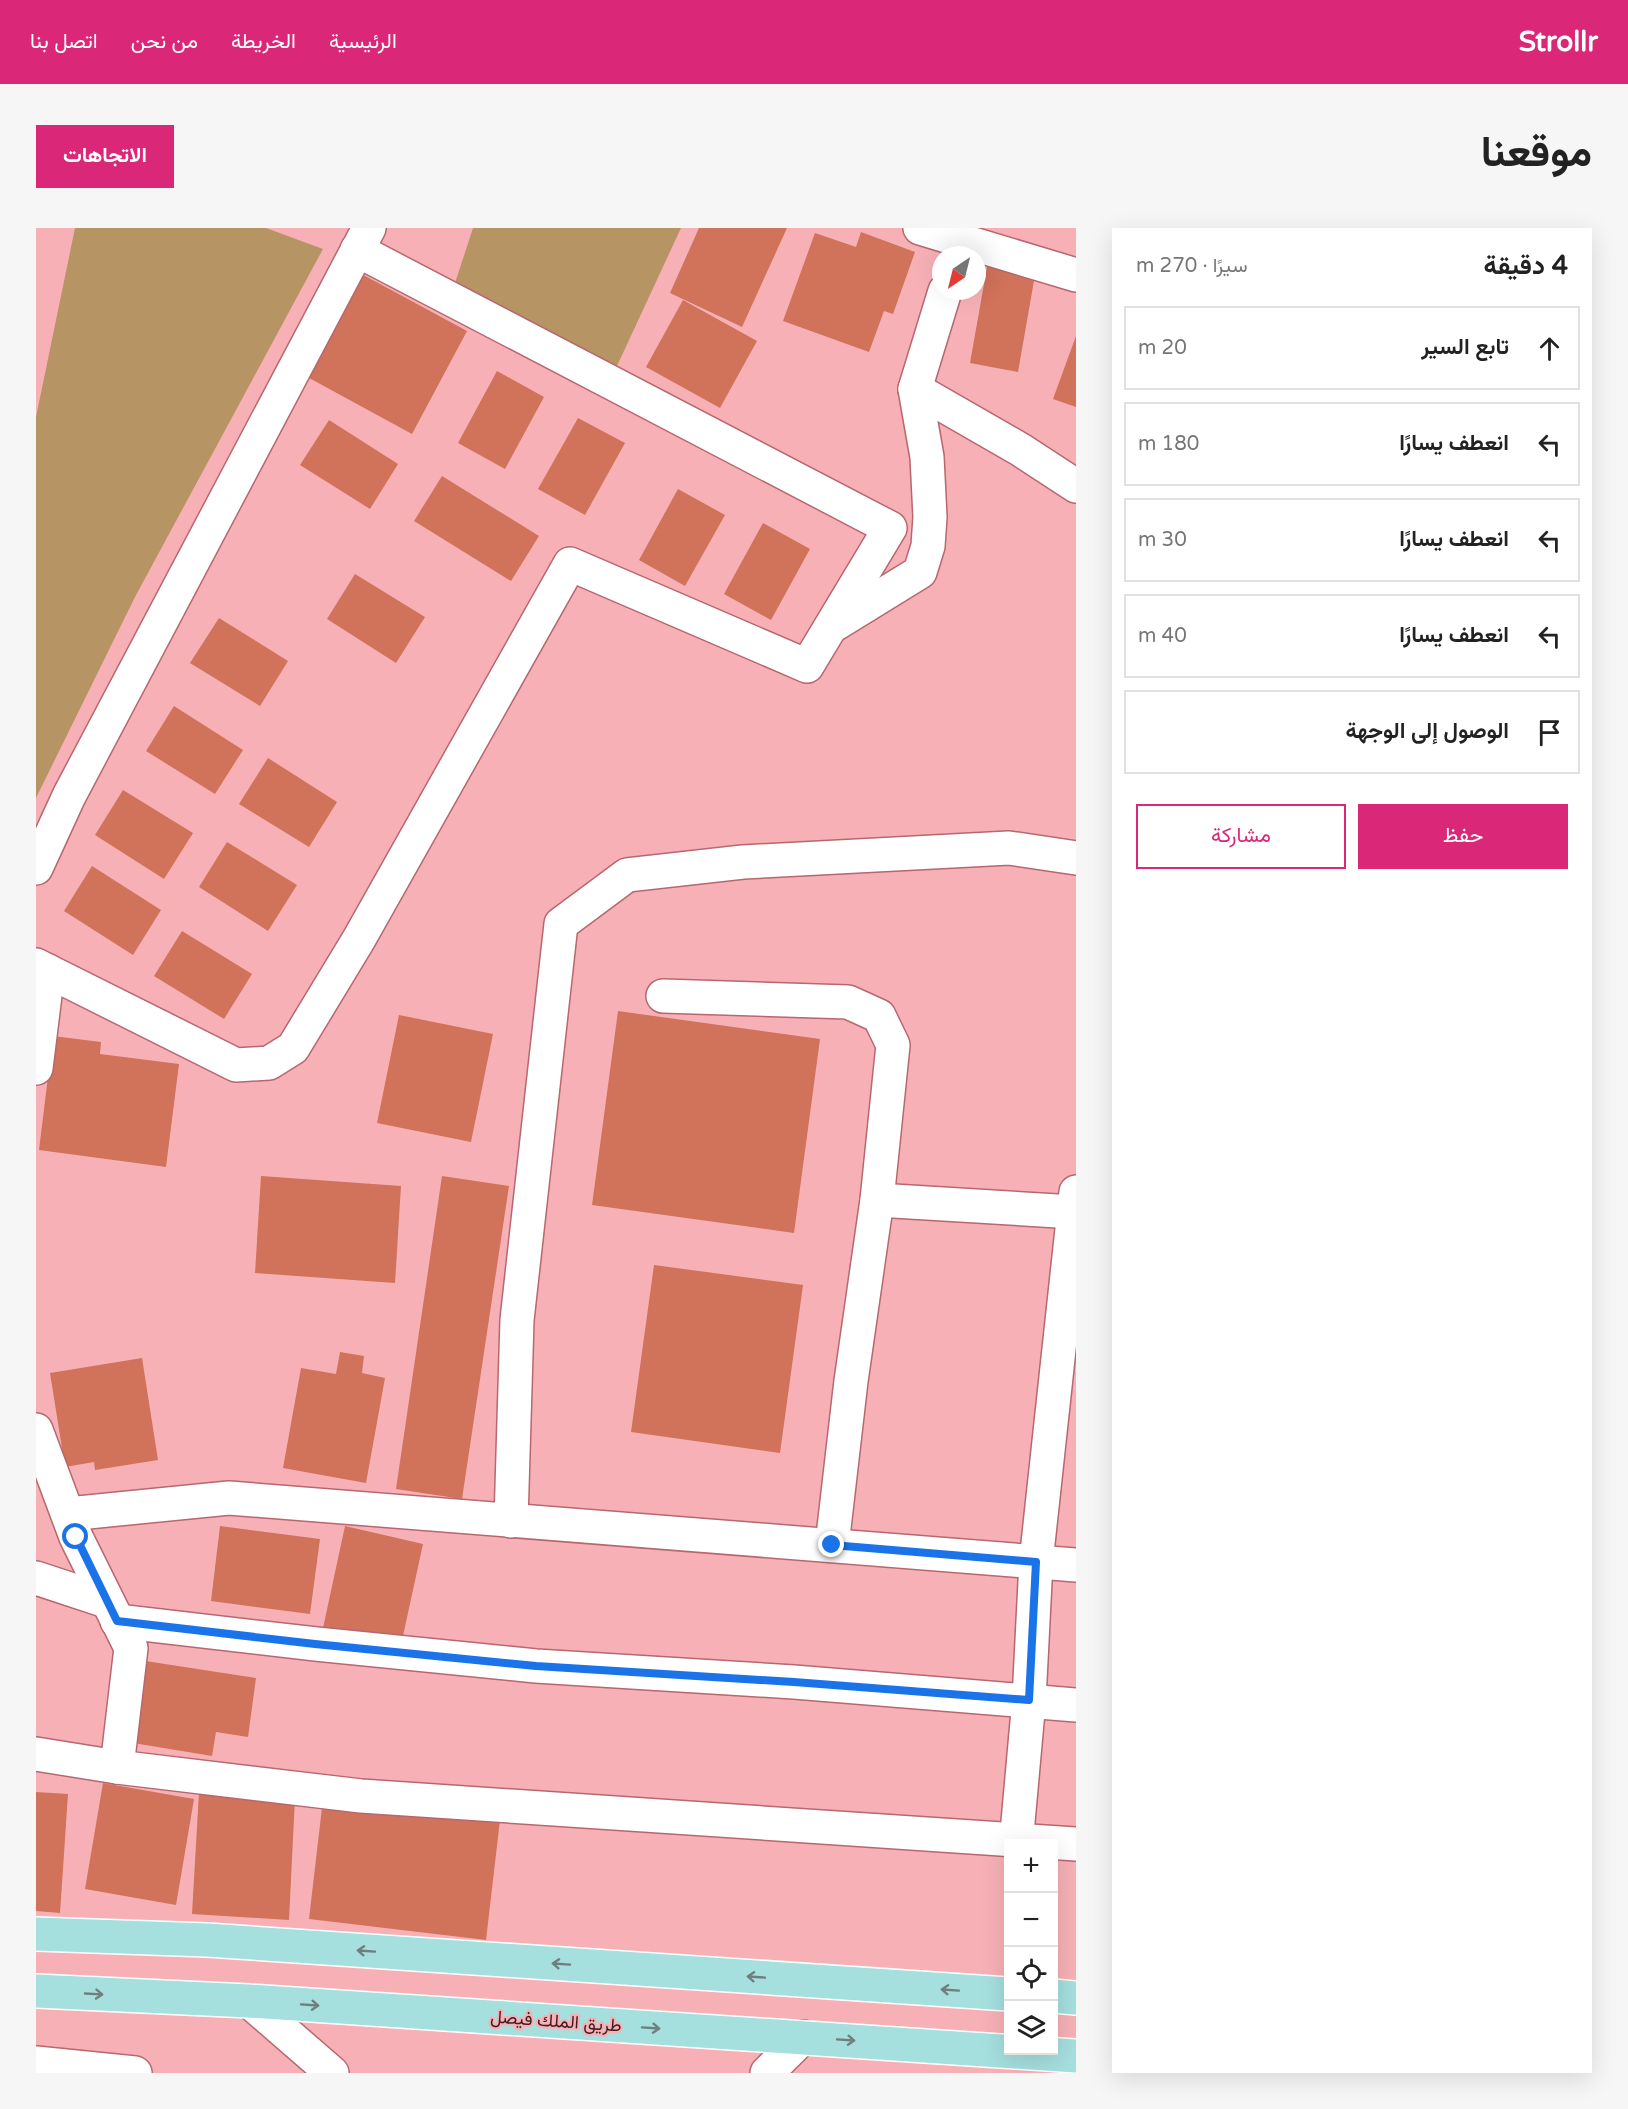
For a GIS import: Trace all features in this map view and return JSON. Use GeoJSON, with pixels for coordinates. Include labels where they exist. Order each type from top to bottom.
{"type":"FeatureCollection","features":[{"type":"Feature","properties":{"kind":"main road"},"geometry":{"type":"LineString","coordinates":[[36,1934],[207,1940],[1004,1994]]}},
{"type":"Feature","properties":{"kind":"main road","name":"طريق الملك فيصل"},"geometry":{"type":"LineString","coordinates":[[36,1991],[249,2001],[1076,2056]]}},
{"type":"Feature","properties":{"kind":"main road"},"geometry":{"type":"LineString","coordinates":[[1058,1996],[1076,1998]]}},
{"type":"Feature","properties":{"kind":"street"},"geometry":{"type":"LineString","coordinates":[[920,228],[954,246]]}},
{"type":"Feature","properties":{"kind":"street"},"geometry":{"type":"LineString","coordinates":[[36,868],[69,796],[366,234],[890,528],[807,666],[570,564],[359,939],[293,1048],[269,1063],[237,1065],[42,968],[36,1068]]}},
{"type":"Feature","properties":{"kind":"street"},"geometry":{"type":"LineString","coordinates":[[986,254],[1076,275]]}},
{"type":"Feature","properties":{"kind":"street"},"geometry":{"type":"LineString","coordinates":[[830,627],[920,572],[928,546],[930,517],[927,458],[915,389],[942,300]]}},
{"type":"Feature","properties":{"kind":"street"},"geometry":{"type":"LineString","coordinates":[[915,389],[1021,450],[1076,486]]}},
{"type":"Feature","properties":{"kind":"street"},"geometry":{"type":"LineString","coordinates":[[512,1521],[517,1320],[561,924],[627,875],[743,862],[1009,849],[1076,858]]}},
{"type":"Feature","properties":{"kind":"street"},"geometry":{"type":"LineString","coordinates":[[663,996],[848,1002],[879,1016],[893,1045],[877,1200],[851,1381],[832,1545]]}},
{"type":"Feature","properties":{"kind":"street"},"geometry":{"type":"LineString","coordinates":[[877,1200],[1075,1202],[1071,1284],[1036,1562],[1029,1700],[1016,1839]]}},
{"type":"Feature","properties":{"kind":"street"},"geometry":{"type":"LineString","coordinates":[[36,1430],[76,1537],[131,1648],[117,1767]]}},
{"type":"Feature","properties":{"kind":"street"},"geometry":{"type":"LineString","coordinates":[[68,1514],[230,1498],[1076,1565]]}},
{"type":"Feature","properties":{"kind":"street"},"geometry":{"type":"LineString","coordinates":[[36,1578],[111,1611],[315,1644],[536,1666],[794,1682],[1076,1705]]}},
{"type":"Feature","properties":{"kind":"street"},"geometry":{"type":"LineString","coordinates":[[36,1754],[117,1767],[361,1796],[1004,1840]]}},
{"type":"Feature","properties":{"kind":"street"},"geometry":{"type":"LineString","coordinates":[[1058,1843],[1076,1844]]}},
{"type":"Feature","properties":{"kind":"street"},"geometry":{"type":"LineString","coordinates":[[249,2001],[332,2073]]}},
{"type":"Feature","properties":{"kind":"street"},"geometry":{"type":"LineString","coordinates":[[767,2073],[803,2037]]}},
{"type":"Feature","properties":{"kind":"street"},"geometry":{"type":"LineString","coordinates":[[36,2063],[135,2073]]}},
{"type":"Feature","properties":{"kind":"shaded area"},"geometry":{"type":"Polygon","coordinates":[[[75,228],[266,228],[323,249],[135,597],[36,798],[36,417],[75,228]]]}},
{"type":"Feature","properties":{"kind":"shaded area"},"geometry":{"type":"Polygon","coordinates":[[[473,228],[681,228],[617,366],[455,283],[473,228]]]}},
{"type":"Feature","properties":{"kind":"building"},"geometry":{"type":"Polygon","coordinates":[[[699,228],[787,228],[742,327],[670,293],[699,228]]]}},
{"type":"Feature","properties":{"kind":"building"},"geometry":{"type":"Polygon","coordinates":[[[861,232],[915,252],[893,314],[884,311],[869,352],[783,321],[815,233],[856,247],[861,232]]]}},
{"type":"Feature","properties":{"kind":"building"},"geometry":{"type":"Polygon","coordinates":[[[987,267],[1035,275],[1018,372],[970,363],[981,300],[986,300],[987,267]]]}},
{"type":"Feature","properties":{"kind":"building"},"geometry":{"type":"Polygon","coordinates":[[[356,271],[467,331],[412,434],[300,373],[356,271]]]}},
{"type":"Feature","properties":{"kind":"building"},"geometry":{"type":"Polygon","coordinates":[[[683,300],[757,341],[720,408],[646,367],[683,300]]]}},
{"type":"Feature","properties":{"kind":"building"},"geometry":{"type":"Polygon","coordinates":[[[1076,336],[1076,407],[1053,399],[1076,336]]]}},
{"type":"Feature","properties":{"kind":"building"},"geometry":{"type":"Polygon","coordinates":[[[497,371],[544,397],[505,469],[458,443],[497,371]]]}},
{"type":"Feature","properties":{"kind":"building"},"geometry":{"type":"Polygon","coordinates":[[[578,418],[625,443],[585,515],[538,489],[578,418]]]}},
{"type":"Feature","properties":{"kind":"building"},"geometry":{"type":"Polygon","coordinates":[[[329,420],[398,464],[370,509],[300,465],[329,420]]]}},
{"type":"Feature","properties":{"kind":"building"},"geometry":{"type":"Polygon","coordinates":[[[442,476],[539,536],[511,581],[414,521],[442,476]]]}},
{"type":"Feature","properties":{"kind":"building"},"geometry":{"type":"Polygon","coordinates":[[[678,489],[725,515],[685,586],[639,560],[678,489]]]}},
{"type":"Feature","properties":{"kind":"building"},"geometry":{"type":"Polygon","coordinates":[[[763,523],[810,549],[771,620],[724,594],[763,523]]]}},
{"type":"Feature","properties":{"kind":"building"},"geometry":{"type":"Polygon","coordinates":[[[355,574],[425,617],[396,663],[327,619],[355,574]]]}},
{"type":"Feature","properties":{"kind":"building"},"geometry":{"type":"Polygon","coordinates":[[[219,618],[288,661],[260,706],[190,663],[219,618]]]}},
{"type":"Feature","properties":{"kind":"building"},"geometry":{"type":"Polygon","coordinates":[[[174,706],[243,750],[215,794],[146,751],[174,706]]]}},
{"type":"Feature","properties":{"kind":"building"},"geometry":{"type":"Polygon","coordinates":[[[268,758],[337,802],[309,847],[239,804],[268,758]]]}},
{"type":"Feature","properties":{"kind":"building"},"geometry":{"type":"Polygon","coordinates":[[[123,790],[193,833],[164,879],[95,835],[123,790]]]}},
{"type":"Feature","properties":{"kind":"building"},"geometry":{"type":"Polygon","coordinates":[[[227,842],[297,885],[268,931],[199,887],[227,842]]]}},
{"type":"Feature","properties":{"kind":"building"},"geometry":{"type":"Polygon","coordinates":[[[92,866],[161,910],[133,955],[64,911],[92,866]]]}},
{"type":"Feature","properties":{"kind":"building"},"geometry":{"type":"Polygon","coordinates":[[[182,931],[252,974],[224,1019],[154,976],[182,931]]]}},
{"type":"Feature","properties":{"kind":"building"},"geometry":{"type":"Polygon","coordinates":[[[618,1011],[820,1039],[794,1233],[592,1205],[618,1011]]]}},
{"type":"Feature","properties":{"kind":"building"},"geometry":{"type":"Polygon","coordinates":[[[399,1015],[493,1034],[471,1142],[377,1123],[399,1015]]]}},
{"type":"Feature","properties":{"kind":"building"},"geometry":{"type":"Polygon","coordinates":[[[53,1036],[101,1042],[100,1054],[179,1064],[166,1167],[39,1150],[53,1036]]]}},
{"type":"Feature","properties":{"kind":"building"},"geometry":{"type":"Polygon","coordinates":[[[261,1176],[401,1186],[395,1283],[255,1273],[261,1176]]]}},
{"type":"Feature","properties":{"kind":"building"},"geometry":{"type":"Polygon","coordinates":[[[442,1176],[509,1186],[462,1499],[396,1489],[442,1176]]]}},
{"type":"Feature","properties":{"kind":"building"},"geometry":{"type":"Polygon","coordinates":[[[654,1265],[803,1285],[780,1453],[631,1432],[654,1265]]]}},
{"type":"Feature","properties":{"kind":"building"},"geometry":{"type":"Polygon","coordinates":[[[340,1352],[364,1356],[362,1373],[385,1378],[366,1483],[283,1468],[301,1368],[336,1374],[340,1352]]]}},
{"type":"Feature","properties":{"kind":"building"},"geometry":{"type":"Polygon","coordinates":[[[142,1358],[158,1460],[95,1470],[94,1462],[65,1467],[50,1373],[142,1358]]]}},
{"type":"Feature","properties":{"kind":"building"},"geometry":{"type":"Polygon","coordinates":[[[220,1526],[320,1539],[310,1614],[211,1601],[220,1526]]]}},
{"type":"Feature","properties":{"kind":"building"},"geometry":{"type":"Polygon","coordinates":[[[345,1526],[423,1544],[401,1645],[323,1628],[345,1526]]]}},
{"type":"Feature","properties":{"kind":"building"},"geometry":{"type":"Polygon","coordinates":[[[139,1660],[256,1678],[248,1737],[216,1732],[212,1756],[127,1742],[139,1660]]]}},
{"type":"Feature","properties":{"kind":"building"},"geometry":{"type":"Polygon","coordinates":[[[103,1783],[194,1799],[176,1905],[85,1889],[103,1783]]]}},
{"type":"Feature","properties":{"kind":"building"},"geometry":{"type":"Polygon","coordinates":[[[36,1792],[68,1794],[60,1913],[36,1911],[36,1792]]]}},
{"type":"Feature","properties":{"kind":"building"},"geometry":{"type":"Polygon","coordinates":[[[199,1792],[295,1798],[289,1920],[192,1914],[199,1792]]]}},
{"type":"Feature","properties":{"kind":"building"},"geometry":{"type":"Polygon","coordinates":[[[323,1799],[500,1820],[486,1940],[309,1919],[323,1799]]]}},
{"type":"Feature","properties":{"kind":"route"},"geometry":{"type":"LineString","coordinates":[[76,1537],[117,1621],[536,1666],[1029,1700],[1036,1562],[832,1545]]}}]}
